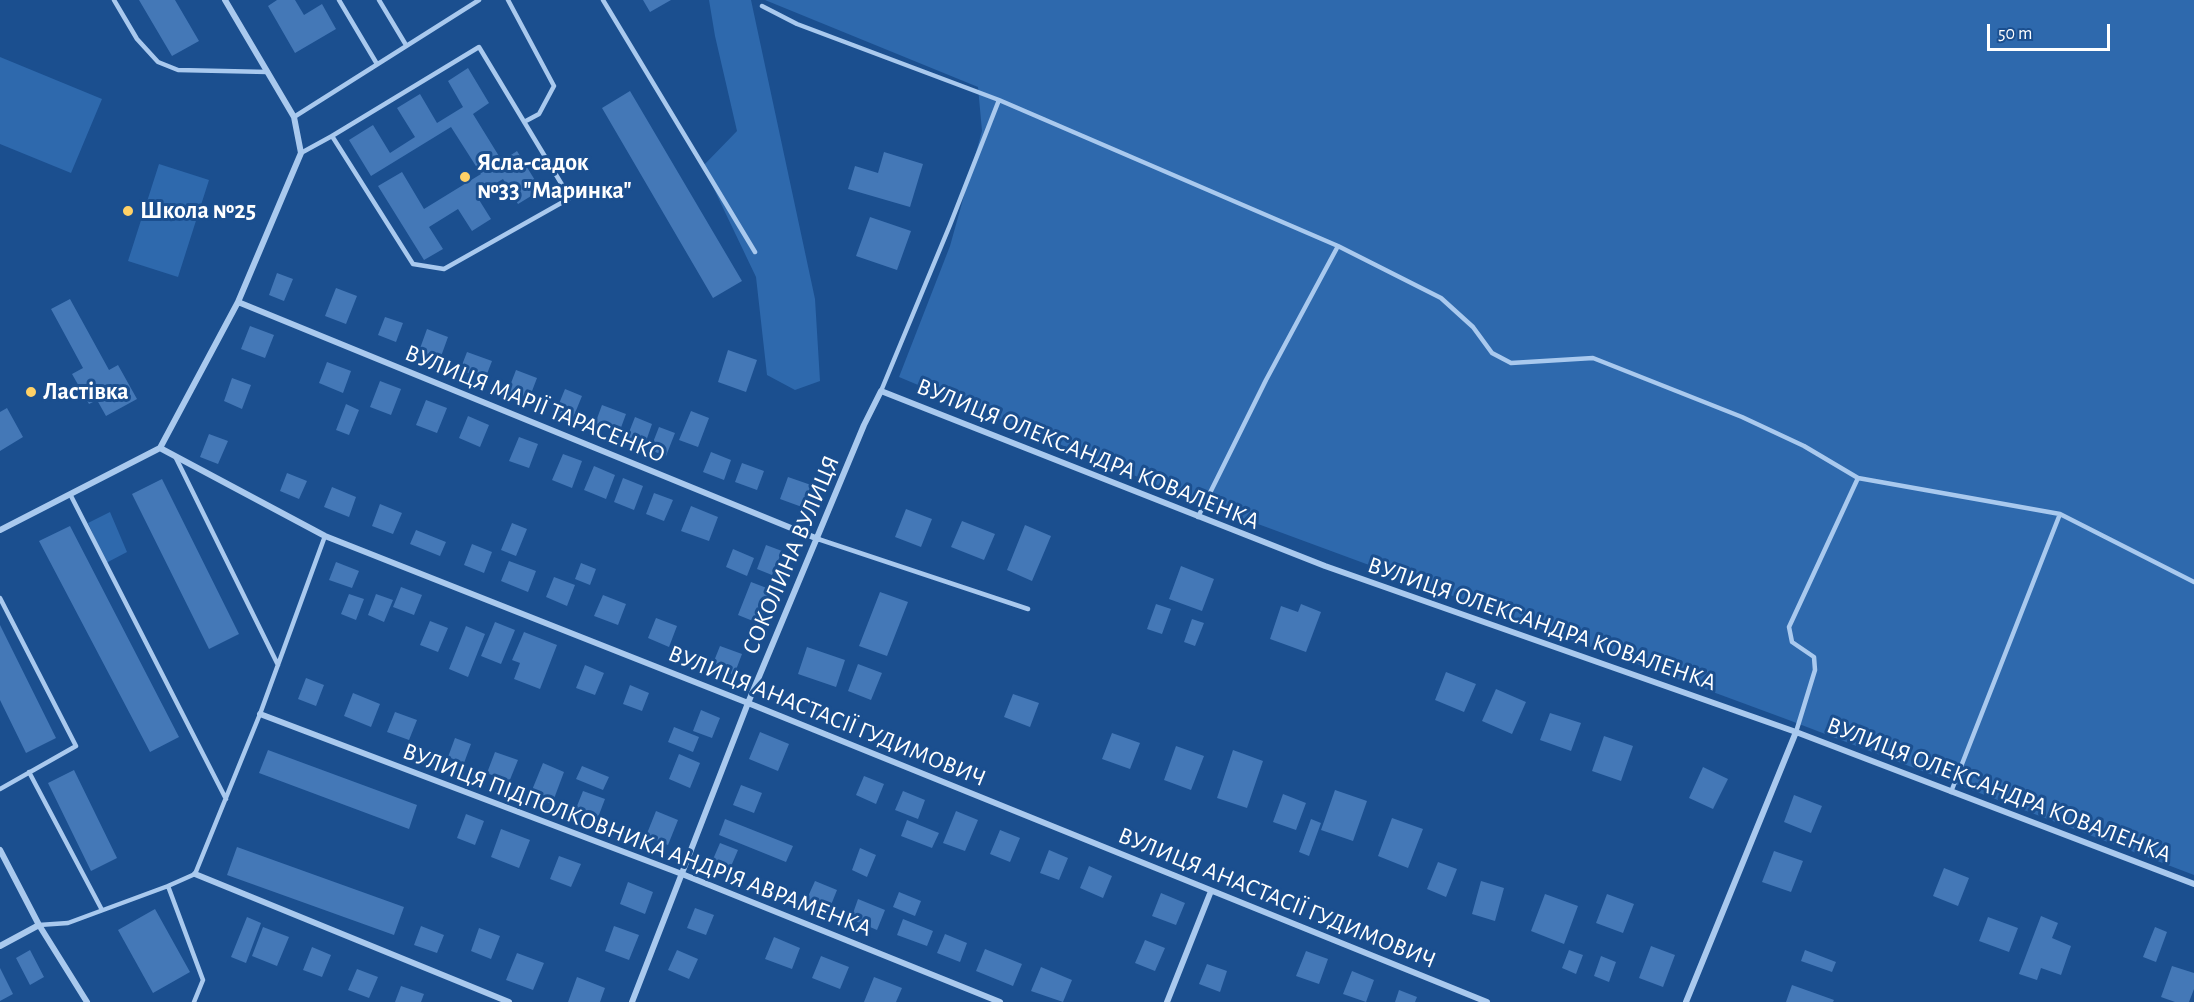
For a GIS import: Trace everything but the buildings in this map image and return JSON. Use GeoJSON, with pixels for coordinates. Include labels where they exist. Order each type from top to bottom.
{"type":"FeatureCollection","features":[{"type":"Feature","properties":{"kind":"street"},"geometry":{"type":"LineString","coordinates":[[0,530],[160,448],[238,302],[301,153],[294,117],[225,0]]}},
{"type":"Feature","properties":{"kind":"street","name":"ВУЛИЦЯ МАРІЇ ТАРАСЕНКО"},"geometry":{"type":"LineString","coordinates":[[238,302],[818,539]]}},
{"type":"Feature","properties":{"kind":"street","name":"ВУЛИЦЯ ОЛЕКСАНДРА КОВАЛЕНКА"},"geometry":{"type":"LineString","coordinates":[[881,391],[1325,566],[1796,732],[2194,884]]}},
{"type":"Feature","properties":{"kind":"street","name":"СОКОЛИНА ВУЛИЦЯ"},"geometry":{"type":"LineString","coordinates":[[632,1002],[748,703],[864,425],[881,391]]}},
{"type":"Feature","properties":{"kind":"street","name":"ВУЛИЦЯ АНАСТАСІЇ ГУДИМОВИЧ"},"geometry":{"type":"LineString","coordinates":[[160,448],[325,536],[748,703],[1487,1002]]}},
{"type":"Feature","properties":{"kind":"street","name":"ВУЛИЦЯ ПІДПОЛКОВНИКА АНДРІЯ АВРАМЕНКА"},"geometry":{"type":"LineString","coordinates":[[260,714],[682,874],[1000,1002]]}},
{"type":"Feature","properties":{"kind":"street"},"geometry":{"type":"LineString","coordinates":[[1686,1002],[1796,732]]}},
{"type":"Feature","properties":{"kind":"street"},"geometry":{"type":"LineString","coordinates":[[0,850],[39,925],[87,1002]]}},
{"type":"Feature","properties":{"kind":"street"},"geometry":{"type":"LineString","coordinates":[[195,874],[509,1002]]}},
{"type":"Feature","properties":{"kind":"street"},"geometry":{"type":"LineString","coordinates":[[1167,1002],[1211,891]]}},
{"type":"Feature","properties":{"kind":"street"},"geometry":{"type":"LineString","coordinates":[[0,946],[39,925]]}},
{"type":"Feature","properties":{"kind":"lane"},"geometry":{"type":"LineString","coordinates":[[114,0],[136,39],[158,62],[178,70],[268,72]]}},
{"type":"Feature","properties":{"kind":"lane"},"geometry":{"type":"LineString","coordinates":[[339,0],[377,64]]}},
{"type":"Feature","properties":{"kind":"lane"},"geometry":{"type":"LineString","coordinates":[[379,0],[406,45]]}},
{"type":"Feature","properties":{"kind":"lane"},"geometry":{"type":"LineString","coordinates":[[294,117],[479,0]]}},
{"type":"Feature","properties":{"kind":"lane"},"geometry":{"type":"LineString","coordinates":[[508,0],[554,86],[539,114],[524,122]]}},
{"type":"Feature","properties":{"kind":"lane"},"geometry":{"type":"LineString","coordinates":[[603,0],[755,252]]}},
{"type":"Feature","properties":{"kind":"lane"},"geometry":{"type":"LineString","coordinates":[[762,6],[797,24],[999,100],[1338,246],[1441,298],[1473,327],[1492,353],[1511,363],[1593,358],[1742,417],[1804,446],[1858,478],[2060,514],[2194,582]]}},
{"type":"Feature","properties":{"kind":"lane"},"geometry":{"type":"LineString","coordinates":[[301,153],[479,47],[570,198],[444,269],[413,264],[332,135]]}},
{"type":"Feature","properties":{"kind":"lane"},"geometry":{"type":"LineString","coordinates":[[881,391],[999,100]]}},
{"type":"Feature","properties":{"kind":"lane"},"geometry":{"type":"LineString","coordinates":[[1198,517],[1266,380],[1338,246]]}},
{"type":"Feature","properties":{"kind":"lane"},"geometry":{"type":"LineString","coordinates":[[175,456],[278,665]]}},
{"type":"Feature","properties":{"kind":"lane"},"geometry":{"type":"LineString","coordinates":[[1796,732],[1815,670],[1814,657],[1792,642],[1789,627],[1858,478]]}},
{"type":"Feature","properties":{"kind":"lane"},"geometry":{"type":"LineString","coordinates":[[70,494],[226,799]]}},
{"type":"Feature","properties":{"kind":"lane"},"geometry":{"type":"LineString","coordinates":[[1951,792],[2060,514]]}},
{"type":"Feature","properties":{"kind":"lane"},"geometry":{"type":"LineString","coordinates":[[39,925],[68,923],[195,874],[260,714],[325,536]]}},
{"type":"Feature","properties":{"kind":"lane"},"geometry":{"type":"LineString","coordinates":[[818,539],[1028,609]]}},
{"type":"Feature","properties":{"kind":"lane"},"geometry":{"type":"LineString","coordinates":[[0,598],[76,746],[0,789]]}},
{"type":"Feature","properties":{"kind":"lane"},"geometry":{"type":"LineString","coordinates":[[29,772],[102,910]]}},
{"type":"Feature","properties":{"kind":"lane"},"geometry":{"type":"LineString","coordinates":[[168,886],[203,980],[194,1002]]}},
{"type":"Feature","properties":{"kind":"shaded area"},"geometry":{"type":"Polygon","coordinates":[[[709,0],[751,0],[815,299],[820,381],[795,390],[767,375],[756,277],[703,166],[737,131],[709,0]]]}},
{"type":"Feature","properties":{"kind":"shaded area"},"geometry":{"type":"Polygon","coordinates":[[[765,0],[2194,0],[2194,875],[1786,719],[1193,500],[899,377],[950,246],[982,131],[978,87],[765,0]]]}},
{"type":"Feature","properties":{"kind":"shaded area"},"geometry":{"type":"Polygon","coordinates":[[[0,57],[102,99],[71,173],[0,144],[0,57]]]}},
{"type":"Feature","properties":{"kind":"shaded area"},"geometry":{"type":"Polygon","coordinates":[[[159,164],[209,180],[178,277],[128,261],[159,164]]]}},
{"type":"Feature","properties":{"kind":"shaded area"},"geometry":{"type":"Polygon","coordinates":[[[110,512],[127,552],[106,563],[88,523],[110,512]]]}},
{"type":"Feature","properties":{"kind":"place","name":"Ясла-садок №33 \"Маринка\""},"geometry":{"type":"Point","coordinates":[465,177]}},
{"type":"Feature","properties":{"kind":"place","name":"Школа №25"},"geometry":{"type":"Point","coordinates":[128,211]}},
{"type":"Feature","properties":{"kind":"place","name":"Ластівка"},"geometry":{"type":"Point","coordinates":[31,392]}}]}
